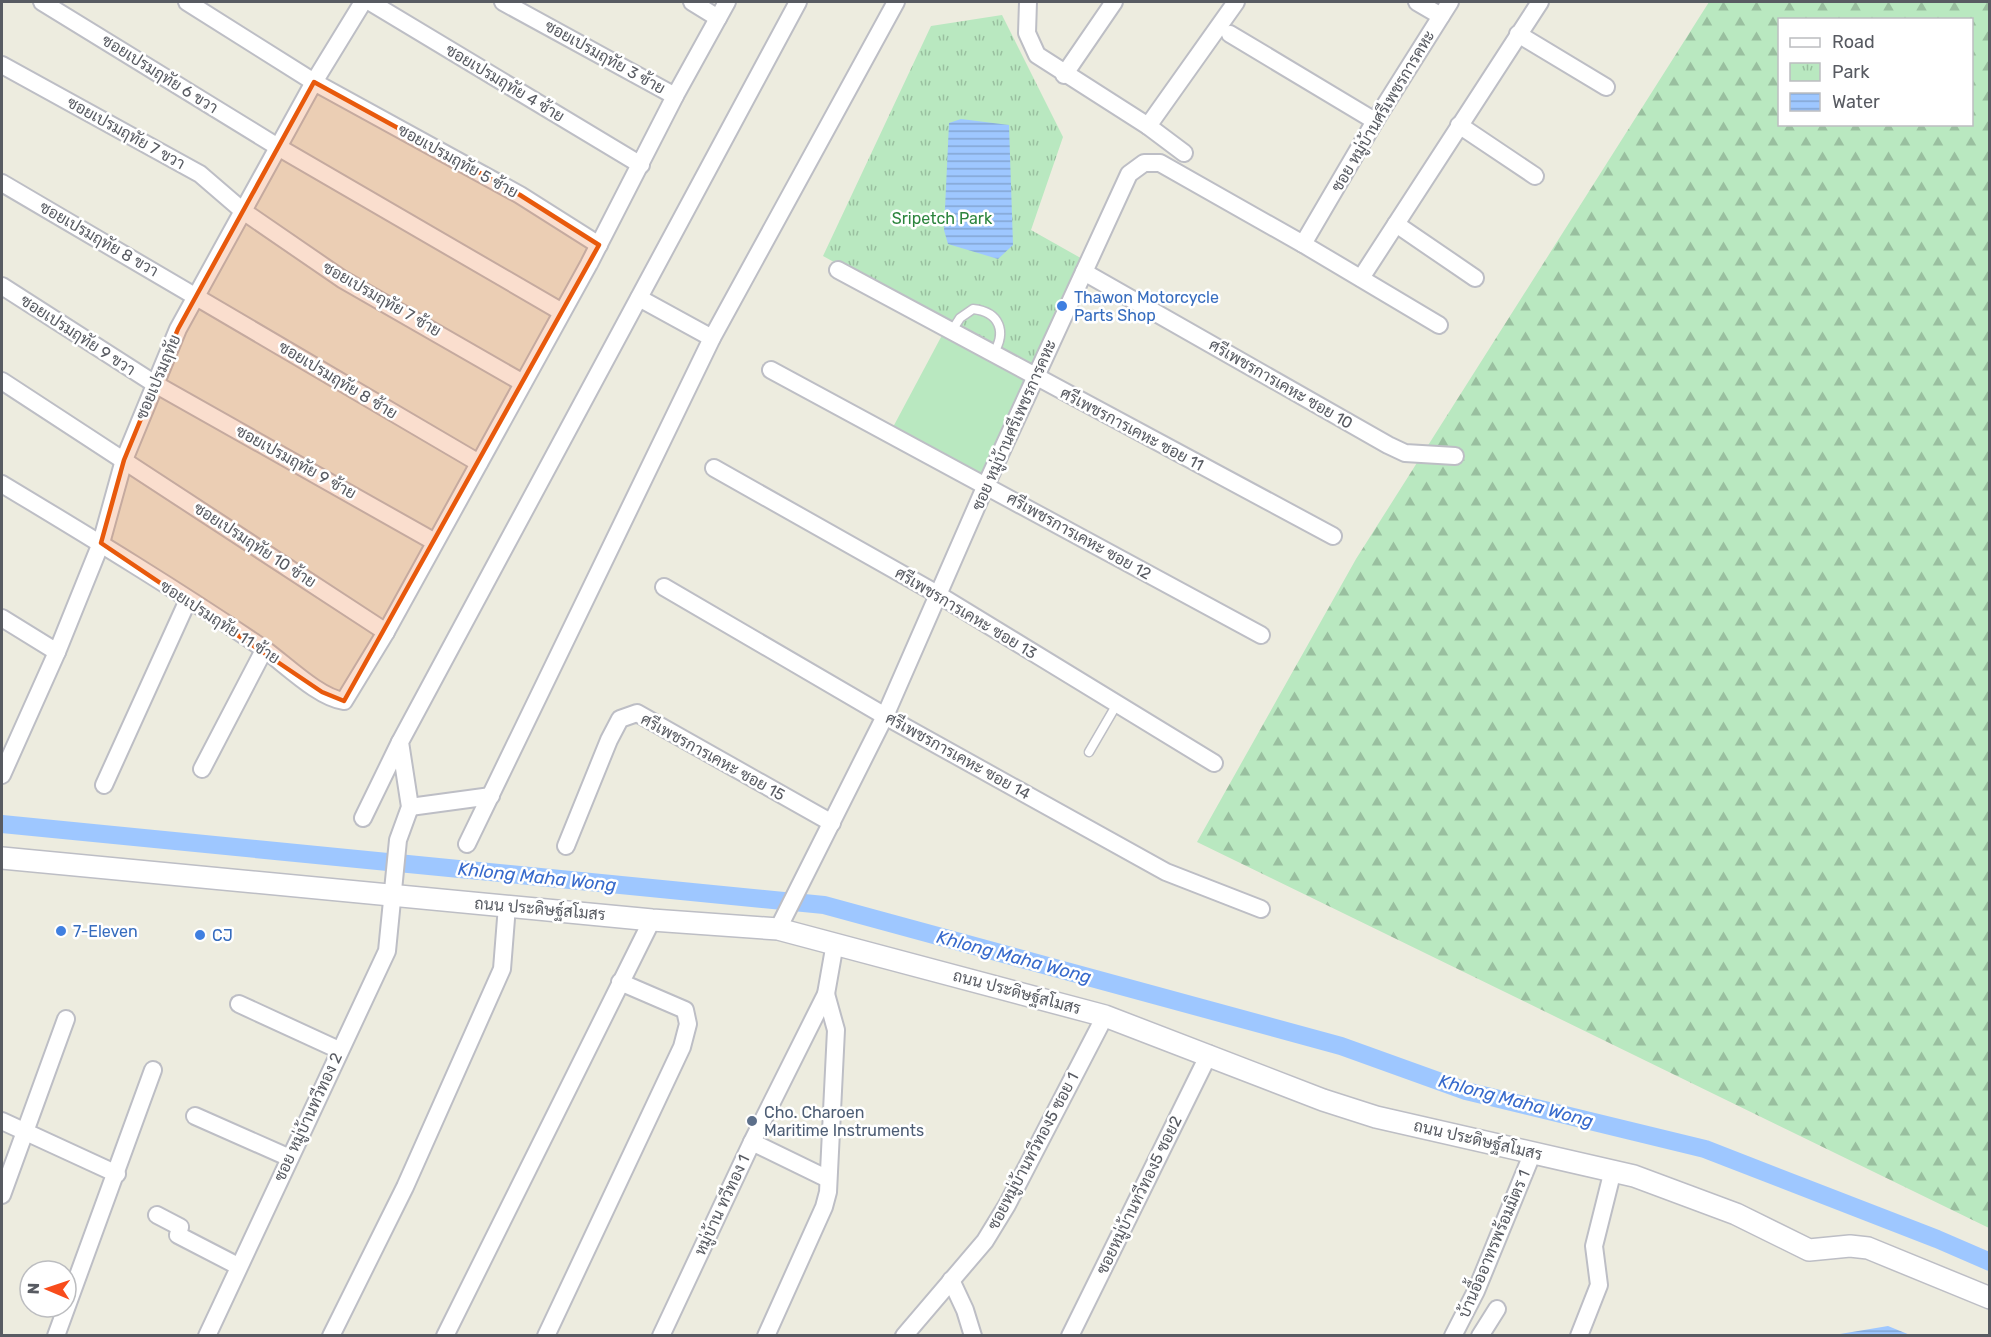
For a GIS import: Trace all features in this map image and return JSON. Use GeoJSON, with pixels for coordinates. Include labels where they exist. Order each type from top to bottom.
{"type":"FeatureCollection","features":[{"type":"Feature","properties":{"kind":"street","name":"ซอยเปรมฤทัย 6 ขวา"},"geometry":{"type":"LineString","coordinates":[[42,2],[278,147]]}},
{"type":"Feature","properties":{"kind":"street","name":"ซอยเปรมฤทัย 5 ซ้าย"},"geometry":{"type":"LineString","coordinates":[[187,2],[314,82],[520,195],[598,245]]}},
{"type":"Feature","properties":{"kind":"street","name":"ซอยเปรมฤทัย"},"geometry":{"type":"LineString","coordinates":[[2,775],[7,743],[57,652],[101,543],[124,460],[178,329],[314,82],[363,2]]}},
{"type":"Feature","properties":{"kind":"street","name":"ซอยเปรมฤทัย 4 ซ้าย"},"geometry":{"type":"LineString","coordinates":[[370,2],[641,165]]}},
{"type":"Feature","properties":{"kind":"street","name":"ซอยเปรมฤทัย 3 ซ้าย"},"geometry":{"type":"LineString","coordinates":[[503,2],[675,96]]}},
{"type":"Feature","properties":{"kind":"street"},"geometry":{"type":"LineString","coordinates":[[692,2],[718,18]]}},
{"type":"Feature","properties":{"kind":"street"},"geometry":{"type":"LineString","coordinates":[[386,632],[562,312],[727,2]]}},
{"type":"Feature","properties":{"kind":"street"},"geometry":{"type":"LineString","coordinates":[[363,818],[400,742],[798,2]]}},
{"type":"Feature","properties":{"kind":"street"},"geometry":{"type":"LineString","coordinates":[[467,844],[712,338],[896,2]]}},
{"type":"Feature","properties":{"kind":"street"},"geometry":{"type":"LineString","coordinates":[[1028,2],[1027,33],[1037,55],[1064,75],[1148,126],[1184,153]]}},
{"type":"Feature","properties":{"kind":"street"},"geometry":{"type":"LineString","coordinates":[[1064,75],[1114,2]]}},
{"type":"Feature","properties":{"kind":"street"},"geometry":{"type":"LineString","coordinates":[[1148,126],[1236,2]]}},
{"type":"Feature","properties":{"kind":"street"},"geometry":{"type":"LineString","coordinates":[[1417,2],[1441,16]]}},
{"type":"Feature","properties":{"kind":"street","name":"ซอย หมู่บ้านศรีเพชรการคหะ"},"geometry":{"type":"LineString","coordinates":[[778,929],[885,716],[986,485],[1129,174],[1144,163],[1160,163],[1303,244],[1375,121],[1450,2]]}},
{"type":"Feature","properties":{"kind":"street"},"geometry":{"type":"LineString","coordinates":[[1361,278],[1540,2]]}},
{"type":"Feature","properties":{"kind":"street"},"geometry":{"type":"LineString","coordinates":[[1230,34],[1375,121]]}},
{"type":"Feature","properties":{"kind":"street"},"geometry":{"type":"LineString","coordinates":[[1518,34],[1606,87]]}},
{"type":"Feature","properties":{"kind":"street","name":"ซอยเปรมฤทัย 7 ขวา"},"geometry":{"type":"LineString","coordinates":[[2,65],[200,174],[243,211]]}},
{"type":"Feature","properties":{"kind":"street"},"geometry":{"type":"LineString","coordinates":[[1459,125],[1535,176]]}},
{"type":"Feature","properties":{"kind":"street"},"geometry":{"type":"LineString","coordinates":[[278,147],[562,312]]}},
{"type":"Feature","properties":{"kind":"street","name":"ซอยเปรมฤทัย 8 ขวา"},"geometry":{"type":"LineString","coordinates":[[2,183],[197,296]]}},
{"type":"Feature","properties":{"kind":"street","name":"ซอยเปรมฤทัย 7 ซ้าย"},"geometry":{"type":"LineString","coordinates":[[243,211],[342,279],[523,383]]}},
{"type":"Feature","properties":{"kind":"street"},"geometry":{"type":"LineString","coordinates":[[1396,224],[1475,278]]}},
{"type":"Feature","properties":{"kind":"street"},"geometry":{"type":"LineString","coordinates":[[1303,244],[1439,325]]}},
{"type":"Feature","properties":{"kind":"street","name":"ศรีเพชรการเคหะ ซอย 11"},"geometry":{"type":"LineString","coordinates":[[838,270],[1333,536]]}},
{"type":"Feature","properties":{"kind":"street","name":"ศรีเพชรการเคหะ ซอย 10"},"geometry":{"type":"LineString","coordinates":[[1084,272],[1388,445],[1405,453],[1455,456]]}},
{"type":"Feature","properties":{"kind":"street","name":"ซอยเปรมฤทัย 9 ขวา"},"geometry":{"type":"LineString","coordinates":[[2,286],[155,384]]}},
{"type":"Feature","properties":{"kind":"street","name":"ซอยเปรมฤทัย 8 ซ้าย"},"geometry":{"type":"LineString","coordinates":[[197,296],[479,464]]}},
{"type":"Feature","properties":{"kind":"street"},"geometry":{"type":"LineString","coordinates":[[639,298],[712,338]]}},
{"type":"Feature","properties":{"kind":"street","name":"ศรีเพชรการเคหะ ซอย 12"},"geometry":{"type":"LineString","coordinates":[[771,370],[1261,635]]}},
{"type":"Feature","properties":{"kind":"street","name":"ซอยเปรมฤทัย 10 ซ้าย"},"geometry":{"type":"LineString","coordinates":[[2,381],[386,632]]}},
{"type":"Feature","properties":{"kind":"street","name":"ซอยเปรมฤทัย 9 ซ้าย"},"geometry":{"type":"LineString","coordinates":[[155,384],[435,542]]}},
{"type":"Feature","properties":{"kind":"street","name":"ศรีเพชรการเคหะ ซอย 13"},"geometry":{"type":"LineString","coordinates":[[714,468],[939,595],[1214,763]]}},
{"type":"Feature","properties":{"kind":"street","name":"ซอยเปรมฤทัย 11 ซ้าย"},"geometry":{"type":"LineString","coordinates":[[2,484],[101,543],[264,650],[322,692],[340,701],[348,698],[386,632]]}},
{"type":"Feature","properties":{"kind":"street","name":"ศรีเพชรการเคหะ ซอย 14"},"geometry":{"type":"LineString","coordinates":[[664,587],[885,716],[1166,872],[1261,909]]}},
{"type":"Feature","properties":{"kind":"street"},"geometry":{"type":"LineString","coordinates":[[104,786],[188,600]]}},
{"type":"Feature","properties":{"kind":"street"},"geometry":{"type":"LineString","coordinates":[[2,618],[57,652]]}},
{"type":"Feature","properties":{"kind":"street"},"geometry":{"type":"LineString","coordinates":[[202,769],[264,650]]}},
{"type":"Feature","properties":{"kind":"street","name":"ศรีเพชรการเคหะ ซอย 15"},"geometry":{"type":"LineString","coordinates":[[566,846],[609,740],[620,719],[637,713],[832,823]]}},
{"type":"Feature","properties":{"kind":"street"},"geometry":{"type":"LineString","coordinates":[[400,742],[410,807],[491,796]]}},
{"type":"Feature","properties":{"kind":"street","name":"ซอย หมู่บ้านทวีทอง 2"},"geometry":{"type":"LineString","coordinates":[[207,1335],[387,951],[395,889],[398,840],[410,807]]}},
{"type":"Feature","properties":{"kind":"street","name":"ถนน ประดิษฐ์สโมสร"},"geometry":{"type":"LineString","coordinates":[[2,858],[395,889],[507,906],[778,929],[1106,1016],[1323,1100],[1376,1117],[1613,1170],[1736,1214],[1809,1250],[1850,1246],[1868,1248],[1989,1298]]}},
{"type":"Feature","properties":{"kind":"street"},"geometry":{"type":"LineString","coordinates":[[331,1335],[405,1187],[502,969],[507,906]]}},
{"type":"Feature","properties":{"kind":"street"},"geometry":{"type":"LineString","coordinates":[[445,1335],[652,920]]}},
{"type":"Feature","properties":{"kind":"street","name":"หมู่บ้าน ทวีทอง 1"},"geometry":{"type":"LineString","coordinates":[[661,1335],[752,1142],[826,994],[836,943]]}},
{"type":"Feature","properties":{"kind":"street"},"geometry":{"type":"LineString","coordinates":[[546,1335],[682,1047],[688,1024],[685,1010],[620,982]]}},
{"type":"Feature","properties":{"kind":"street"},"geometry":{"type":"LineString","coordinates":[[766,1335],[824,1207],[828,1179],[836,1030],[826,994]]}},
{"type":"Feature","properties":{"kind":"street"},"geometry":{"type":"LineString","coordinates":[[239,1004],[339,1050]]}},
{"type":"Feature","properties":{"kind":"street","name":"ซอยหมู่บ้านทวีทอง5 ซอย 1"},"geometry":{"type":"LineString","coordinates":[[904,1335],[985,1241],[1007,1205],[1106,1016]]}},
{"type":"Feature","properties":{"kind":"street"},"geometry":{"type":"LineString","coordinates":[[2,1195],[66,1019]]}},
{"type":"Feature","properties":{"kind":"street","name":"ซอยหมู่บ้านทวีทอง5 ซอย2"},"geometry":{"type":"LineString","coordinates":[[1070,1335],[1209,1054]]}},
{"type":"Feature","properties":{"kind":"street"},"geometry":{"type":"LineString","coordinates":[[56,1335],[117,1174],[153,1070]]}},
{"type":"Feature","properties":{"kind":"street"},"geometry":{"type":"LineString","coordinates":[[195,1116],[290,1158]]}},
{"type":"Feature","properties":{"kind":"street"},"geometry":{"type":"LineString","coordinates":[[2,1121],[117,1174]]}},
{"type":"Feature","properties":{"kind":"street"},"geometry":{"type":"LineString","coordinates":[[752,1142],[828,1179]]}},
{"type":"Feature","properties":{"kind":"street","name":"บ้านอื้ออาทรพร้อมมิตร 1"},"geometry":{"type":"LineString","coordinates":[[1453,1335],[1476,1291],[1533,1152]]}},
{"type":"Feature","properties":{"kind":"street"},"geometry":{"type":"LineString","coordinates":[[1579,1335],[1599,1285],[1594,1246],[1613,1170]]}},
{"type":"Feature","properties":{"kind":"street"},"geometry":{"type":"LineString","coordinates":[[157,1215],[180,1227],[178,1235],[238,1266]]}},
{"type":"Feature","properties":{"kind":"street"},"geometry":{"type":"LineString","coordinates":[[951,1280],[965,1311],[972,1335]]}},
{"type":"Feature","properties":{"kind":"street"},"geometry":{"type":"LineString","coordinates":[[1480,1335],[1497,1309]]}},
{"type":"Feature","properties":{"kind":"lane"},"geometry":{"type":"LineString","coordinates":[[951,332],[965,312],[973,309],[988,313],[1001,331],[1001,342],[993,354]]}},
{"type":"Feature","properties":{"kind":"lane"},"geometry":{"type":"LineString","coordinates":[[1089,752],[1117,704]]}},
{"type":"Feature","properties":{"kind":"highlighted area"},"geometry":{"type":"Polygon","coordinates":[[[314,82],[520,195],[599,245],[344,701],[322,692],[101,543],[124,460],[178,329],[314,82]]]}},
{"type":"Feature","properties":{"kind":"green space"},"geometry":{"type":"Polygon","coordinates":[[[1709,2],[1989,2],[1989,1228],[1197,842],[1356,559],[1709,2]]]}},
{"type":"Feature","properties":{"kind":"green space","name":"Sripetch Park"},"geometry":{"type":"Polygon","coordinates":[[[1002,15],[1063,137],[1031,230],[1086,261],[1038,374],[823,256],[931,26],[1002,15]]]}},
{"type":"Feature","properties":{"kind":"green space"},"geometry":{"type":"Polygon","coordinates":[[[948,324],[1038,374],[988,484],[892,429],[948,324]]]}},
{"type":"Feature","properties":{"kind":"water"},"geometry":{"type":"Polygon","coordinates":[[[961,119],[1009,125],[1013,245],[998,259],[948,244],[944,230],[949,123],[961,119]]]}},
{"type":"Feature","properties":{"kind":"water"},"geometry":{"type":"Polygon","coordinates":[[[1888,1326],[1910,1335],[1834,1335],[1888,1326]]]}},
{"type":"Feature","properties":{"kind":"waterway","name":"Khlong Maha Wong"},"geometry":{"type":"LineString","coordinates":[[2,824],[824,905],[1341,1046],[1466,1091],[1705,1149],[1937,1239],[1990,1262]]}},
{"type":"Feature","properties":{"kind":"place","name":"Thawon Motorcycle Parts Shop"},"geometry":{"type":"Point","coordinates":[1062,306]}},
{"type":"Feature","properties":{"kind":"place","name":"7-Eleven"},"geometry":{"type":"Point","coordinates":[61,931]}},
{"type":"Feature","properties":{"kind":"place","name":"CJ"},"geometry":{"type":"Point","coordinates":[200,935]}},
{"type":"Feature","properties":{"kind":"place","name":"Cho. Charoen Maritime Instruments"},"geometry":{"type":"Point","coordinates":[752,1121]}}]}
